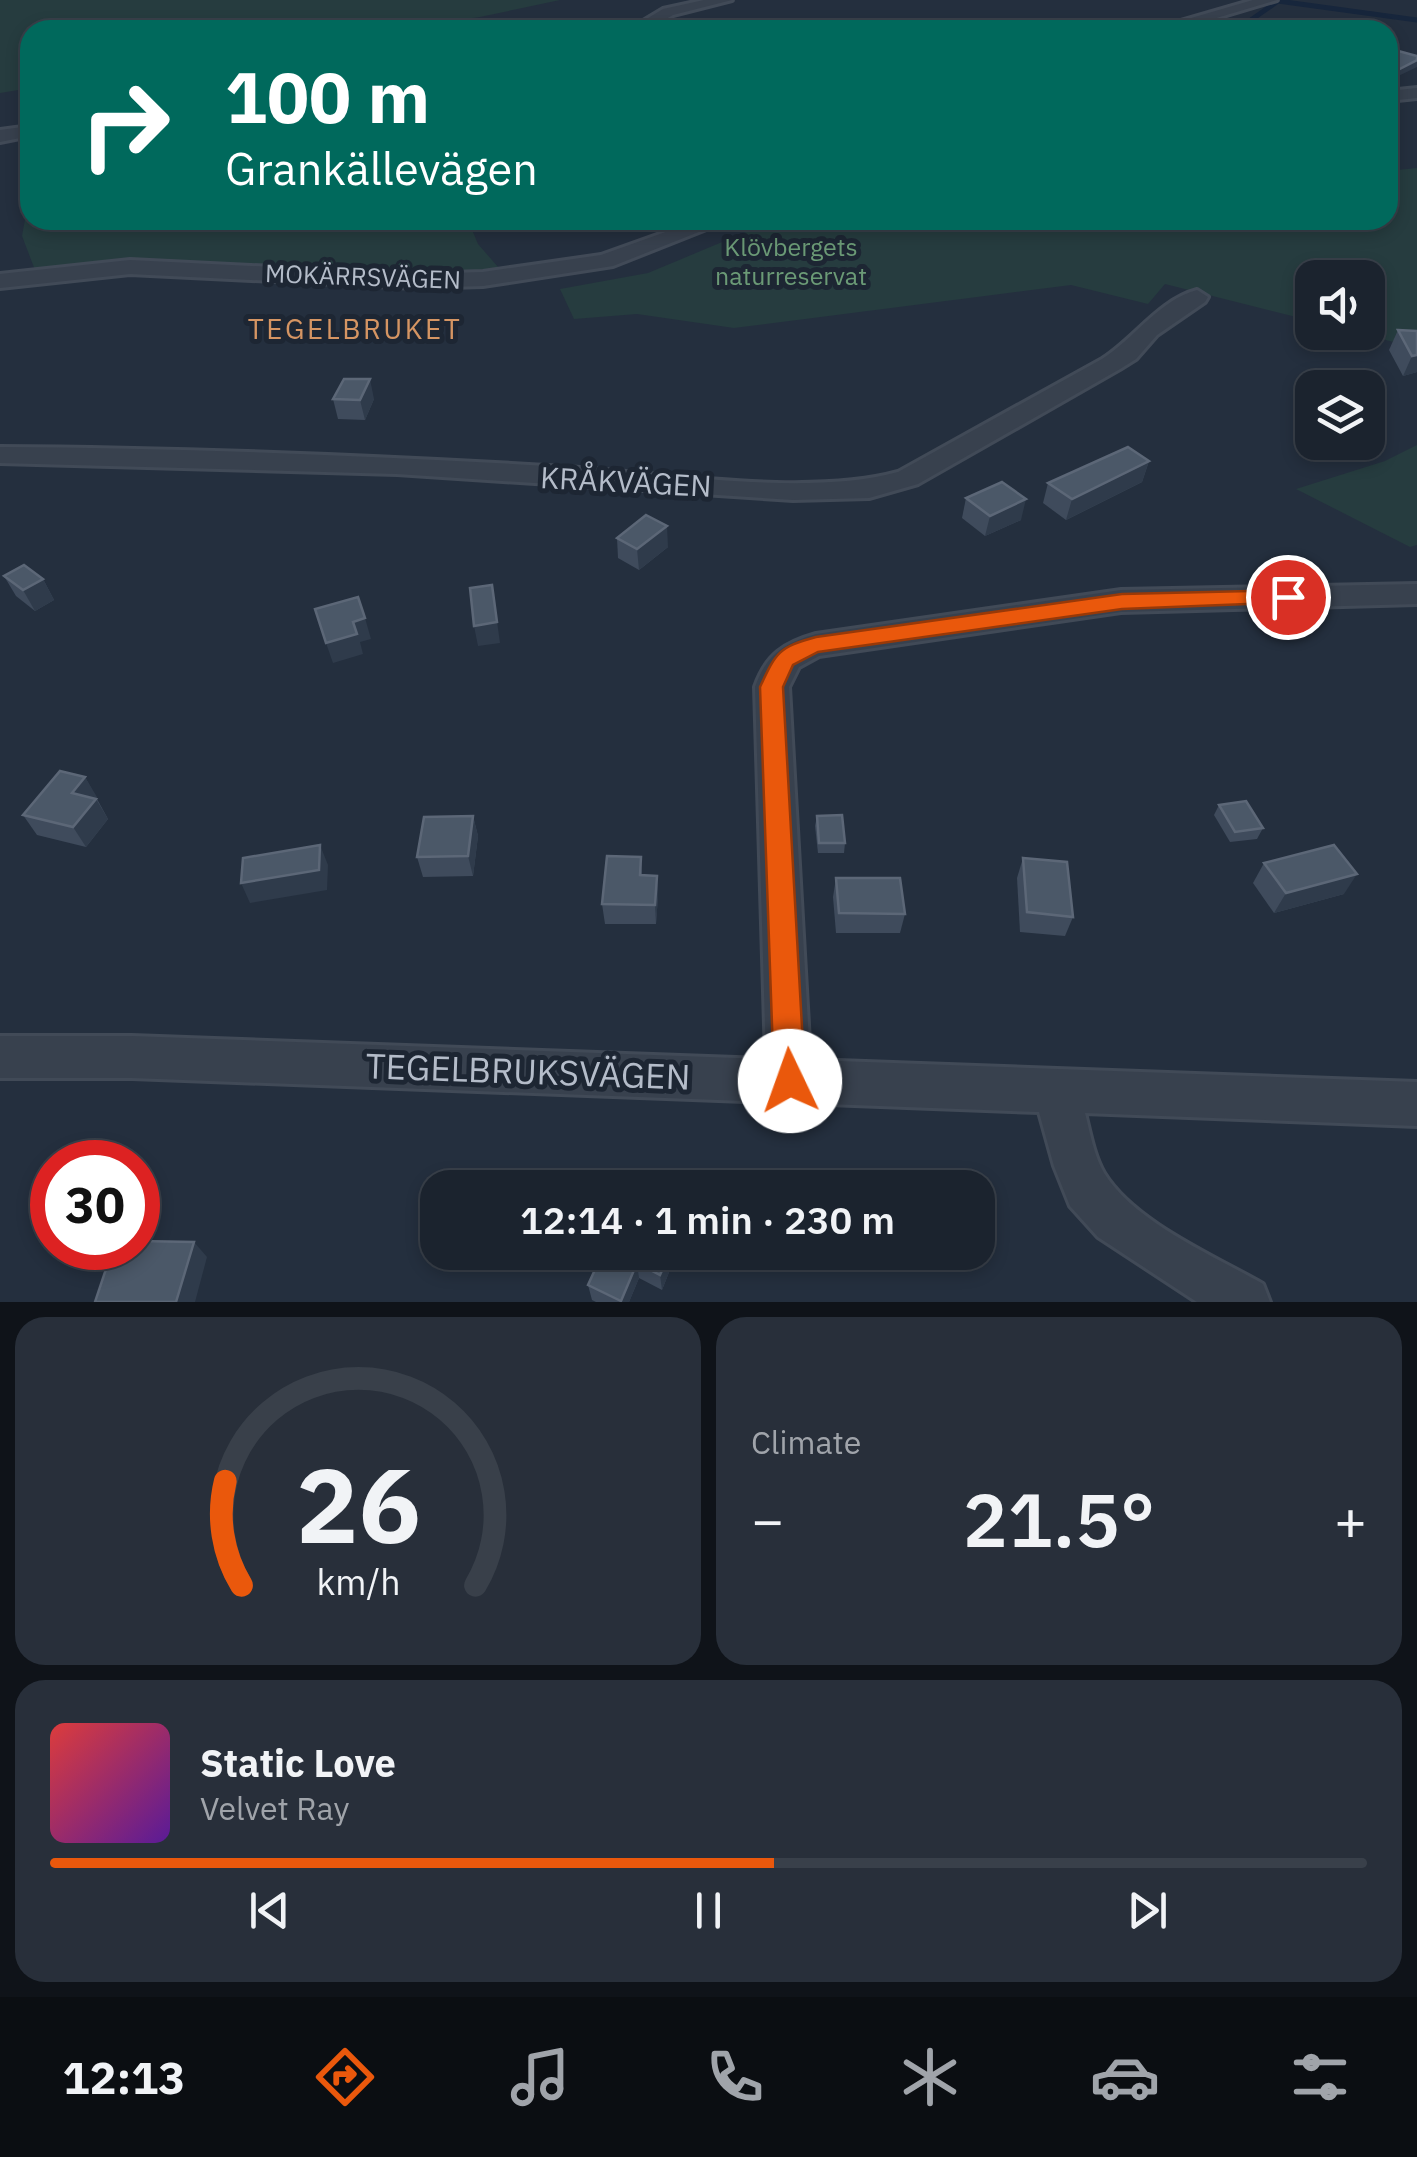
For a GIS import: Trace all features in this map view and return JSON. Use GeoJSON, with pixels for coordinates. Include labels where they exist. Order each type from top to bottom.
{"type":"FeatureCollection","features":[{"type":"Feature","properties":{"kind":"street"},"geometry":{"type":"LineString","coordinates":[[654,20],[668,12],[725,0]]}},
{"type":"Feature","properties":{"kind":"street"},"geometry":{"type":"LineString","coordinates":[[1195,20],[1270,0]]}},
{"type":"Feature","properties":{"kind":"street","name":"MOKÄRRSVÄGEN"},"geometry":{"type":"LineString","coordinates":[[0,281],[130,267],[416,281],[484,279],[604,260],[690,230]]}},
{"type":"Feature","properties":{"kind":"street","name":"KRÅKVÄGEN"},"geometry":{"type":"LineString","coordinates":[[0,455],[269,460],[793,491],[870,489],[908,478],[940,462],[1111,364],[1127,354],[1149,330],[1197,298]]}},
{"type":"Feature","properties":{"kind":"street"},"geometry":{"type":"LineString","coordinates":[[790,1081],[772,687],[776,671],[794,652],[816,644],[1122,601],[1417,594]]}},
{"type":"Feature","properties":{"kind":"street","name":"TEGELBRUKSVÄGEN"},"geometry":{"type":"LineString","coordinates":[[0,1058],[132,1056],[1417,1104]]}},
{"type":"Feature","properties":{"kind":"street"},"geometry":{"type":"LineString","coordinates":[[1056,1092],[1088,1190],[1105,1211],[1128,1230],[1245,1302]]}},
{"type":"Feature","properties":{"kind":"green space"},"geometry":{"type":"Polygon","coordinates":[[[0,0],[560,0],[458,20],[20,20],[20,90],[0,93],[0,0]]]}},
{"type":"Feature","properties":{"kind":"green space","name":"Klövbergets naturreservat"},"geometry":{"type":"Polygon","coordinates":[[[1417,168],[1417,348],[1385,340],[1385,260],[1295,260],[1295,317],[1165,284],[1148,304],[1071,285],[734,328],[637,314],[574,319],[560,289],[648,273],[751,230],[1398,230],[1398,170],[1417,168]]]}},
{"type":"Feature","properties":{"kind":"green space"},"geometry":{"type":"Polygon","coordinates":[[[23,230],[472,230],[478,244],[505,275],[292,274],[190,262],[35,270],[23,230]]]}},
{"type":"Feature","properties":{"kind":"green space"},"geometry":{"type":"Polygon","coordinates":[[[1417,445],[1417,545],[1410,547],[1296,489],[1385,461],[1417,445]]]}},
{"type":"Feature","properties":{"kind":"building"},"geometry":{"type":"Polygon","coordinates":[[[1398,51],[1417,56],[1417,60],[1398,70],[1398,51]]]}},
{"type":"Feature","properties":{"kind":"building"},"geometry":{"type":"Polygon","coordinates":[[[1398,330],[1417,331],[1417,355],[1412,356],[1398,330]]]}},
{"type":"Feature","properties":{"kind":"building"},"geometry":{"type":"Polygon","coordinates":[[[344,379],[370,379],[360,400],[333,399],[344,379]]]}},
{"type":"Feature","properties":{"kind":"building"},"geometry":{"type":"Polygon","coordinates":[[[1128,447],[1149,461],[1072,499],[1048,483],[1128,447]]]}},
{"type":"Feature","properties":{"kind":"building"},"geometry":{"type":"Polygon","coordinates":[[[1002,482],[1026,499],[990,516],[966,498],[1002,482]]]}},
{"type":"Feature","properties":{"kind":"building"},"geometry":{"type":"Polygon","coordinates":[[[646,515],[667,526],[637,549],[617,538],[646,515]]]}},
{"type":"Feature","properties":{"kind":"building"},"geometry":{"type":"Polygon","coordinates":[[[24,565],[43,579],[23,590],[4,576],[24,565]]]}},
{"type":"Feature","properties":{"kind":"building"},"geometry":{"type":"Polygon","coordinates":[[[492,585],[497,622],[474,626],[470,588],[492,585]]]}},
{"type":"Feature","properties":{"kind":"building"},"geometry":{"type":"Polygon","coordinates":[[[358,597],[365,618],[353,622],[357,634],[326,643],[315,609],[358,597]]]}},
{"type":"Feature","properties":{"kind":"building"},"geometry":{"type":"Polygon","coordinates":[[[60,771],[85,777],[72,793],[96,799],[73,827],[23,815],[60,771]]]}},
{"type":"Feature","properties":{"kind":"building"},"geometry":{"type":"Polygon","coordinates":[[[1246,801],[1263,828],[1235,832],[1219,805],[1246,801]]]}},
{"type":"Feature","properties":{"kind":"building"},"geometry":{"type":"Polygon","coordinates":[[[842,815],[845,843],[819,843],[817,816],[842,815]]]}},
{"type":"Feature","properties":{"kind":"building"},"geometry":{"type":"Polygon","coordinates":[[[473,816],[468,856],[417,857],[424,817],[473,816]]]}},
{"type":"Feature","properties":{"kind":"building"},"geometry":{"type":"Polygon","coordinates":[[[320,845],[319,870],[241,883],[243,858],[320,845]]]}},
{"type":"Feature","properties":{"kind":"building"},"geometry":{"type":"Polygon","coordinates":[[[1334,845],[1357,874],[1286,893],[1264,863],[1334,845]]]}},
{"type":"Feature","properties":{"kind":"building"},"geometry":{"type":"Polygon","coordinates":[[[607,856],[641,857],[640,875],[657,876],[655,905],[602,904],[607,856]]]}},
{"type":"Feature","properties":{"kind":"building"},"geometry":{"type":"Polygon","coordinates":[[[1023,858],[1067,862],[1073,917],[1027,912],[1023,858]]]}},
{"type":"Feature","properties":{"kind":"building"},"geometry":{"type":"Polygon","coordinates":[[[836,878],[900,878],[905,914],[839,913],[836,878]]]}},
{"type":"Feature","properties":{"kind":"building"},"geometry":{"type":"Polygon","coordinates":[[[160,1241],[194,1242],[176,1302],[95,1302],[106,1270],[160,1270],[160,1241]]]}},
{"type":"Feature","properties":{"kind":"building"},"geometry":{"type":"Polygon","coordinates":[[[595,1270],[634,1270],[621,1301],[588,1285],[595,1270]]]}},
{"type":"Feature","properties":{"kind":"waterway"},"geometry":{"type":"LineString","coordinates":[[1251,20],[1278,1],[1417,20]]}},
{"type":"Feature","properties":{"kind":"district","name":"TEGELBRUKET"},"geometry":{"type":"Point","coordinates":[355,328]}},
{"type":"Feature","properties":{"kind":"route"},"geometry":{"type":"LineString","coordinates":[[790,1081],[772,687],[783,660],[816,644],[1122,601],[1288,597]]}}]}
